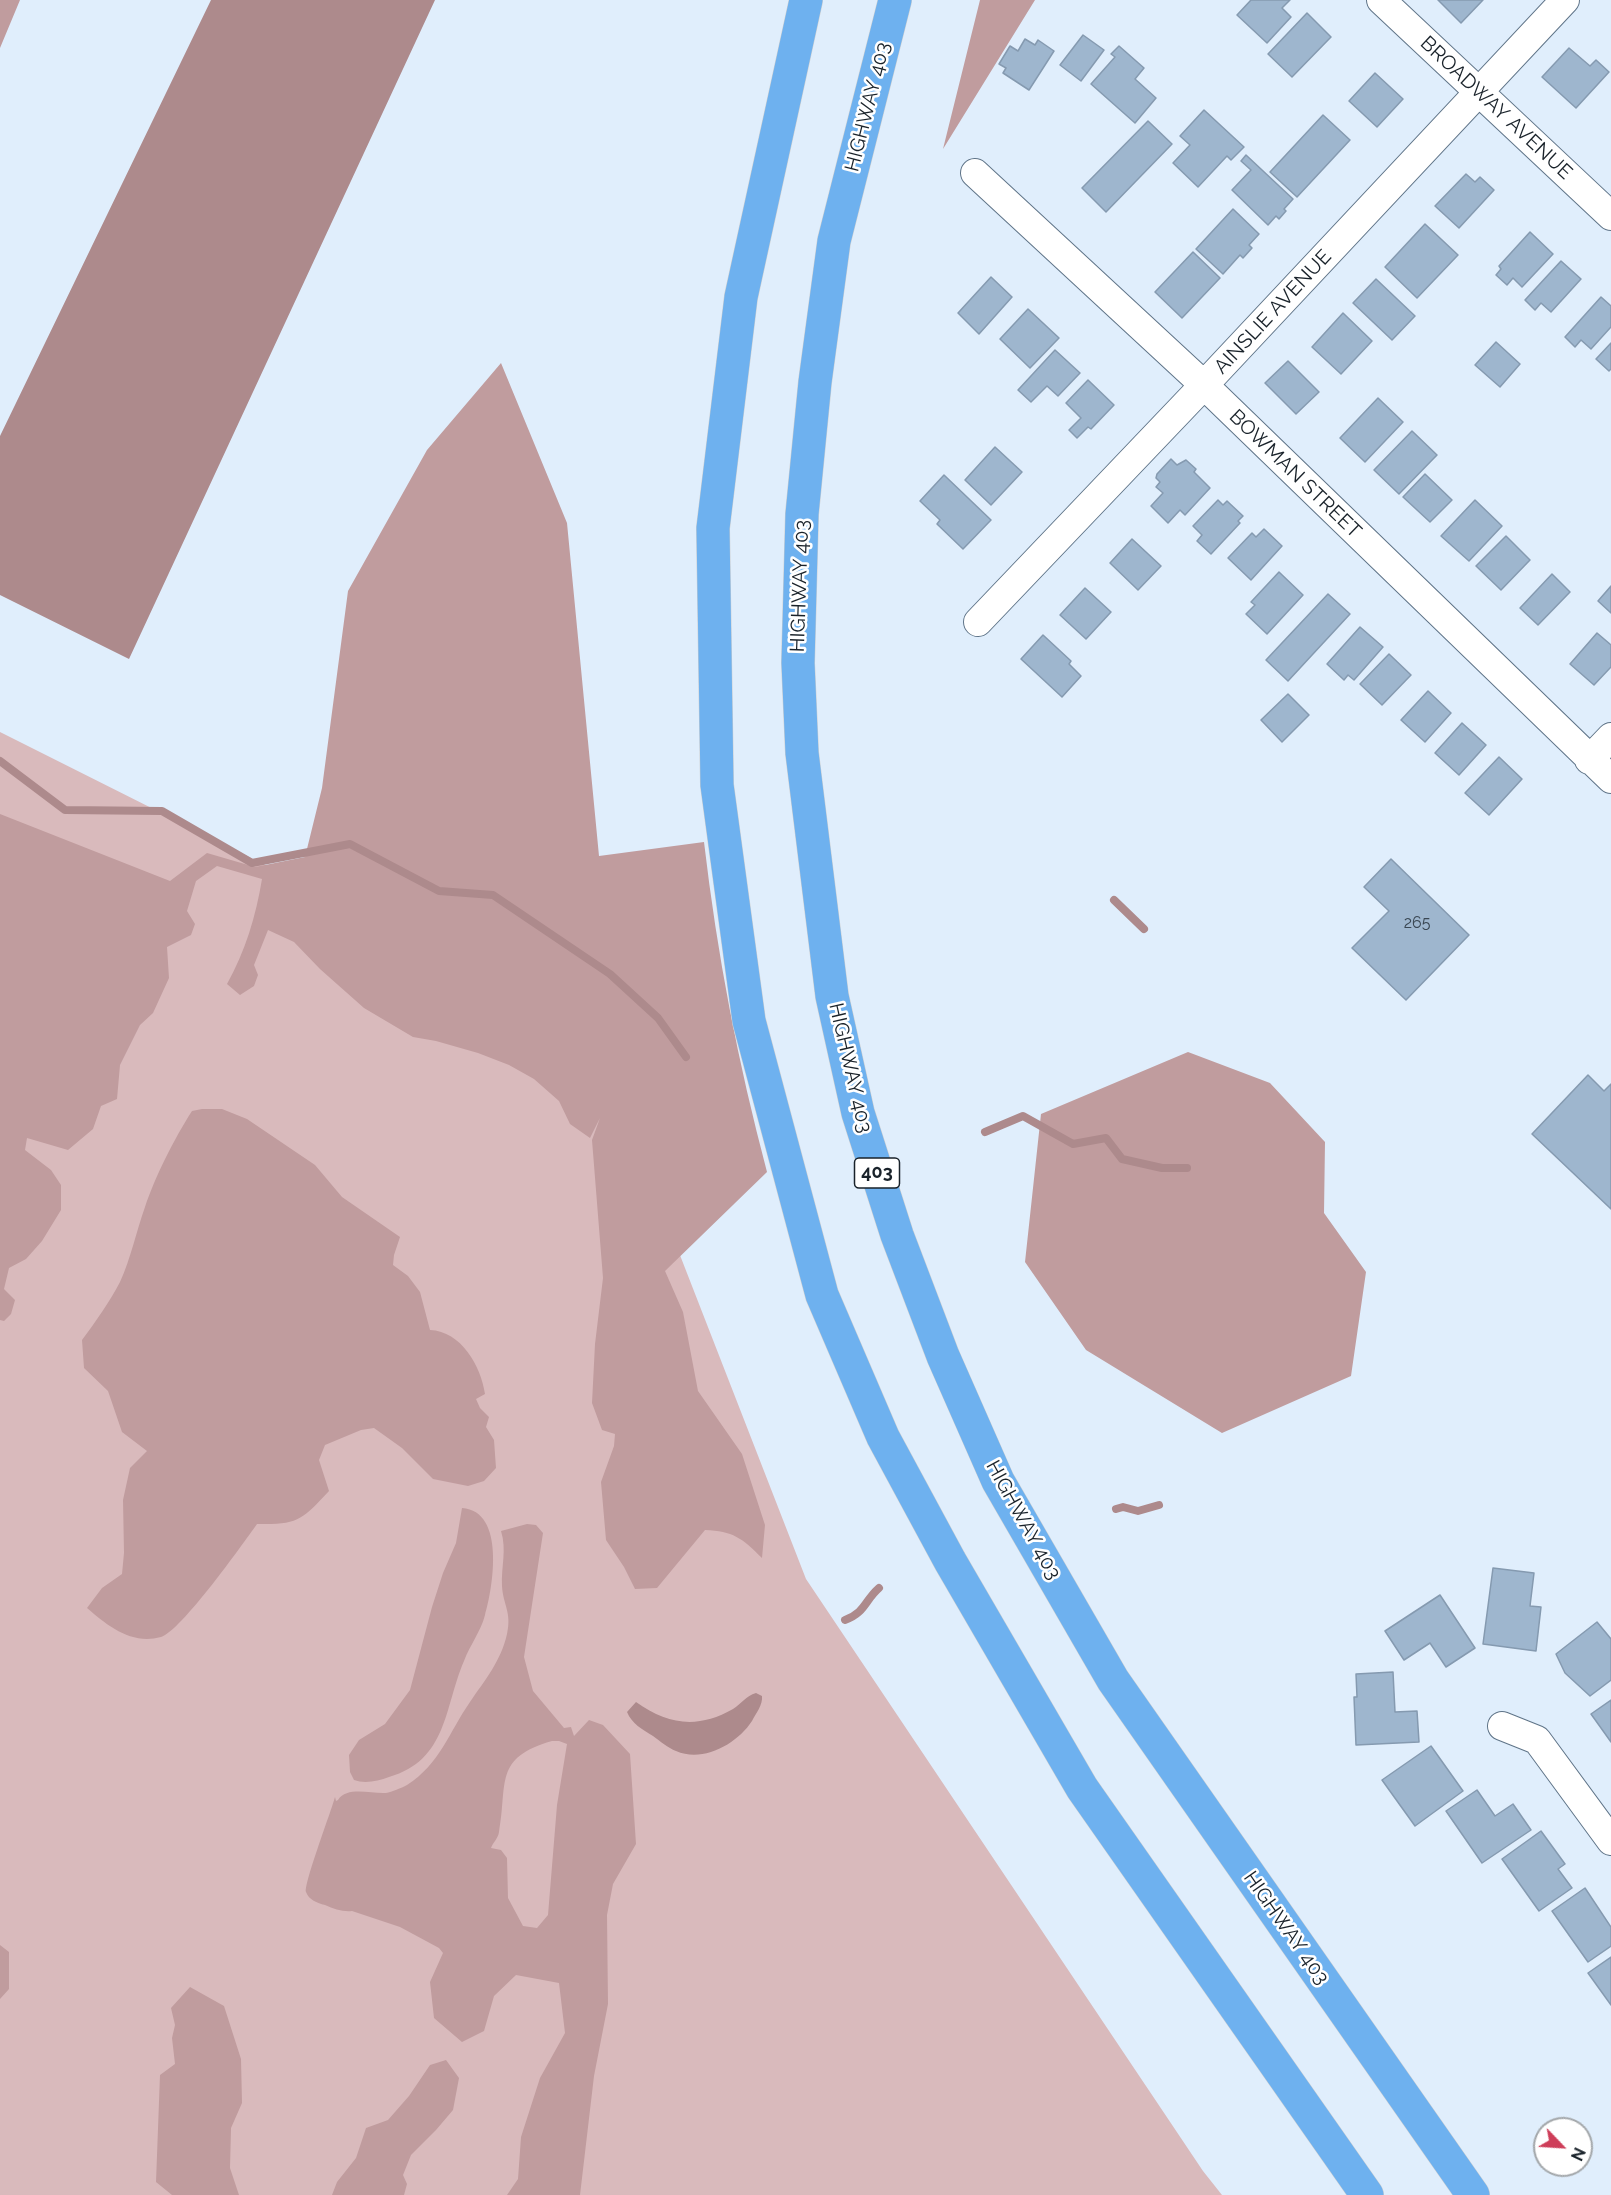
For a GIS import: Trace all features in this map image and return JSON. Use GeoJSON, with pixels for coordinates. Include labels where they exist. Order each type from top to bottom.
{"type":"FeatureCollection","features":[{"type":"Feature","properties":{"kind":"highway"},"geometry":{"type":"LineString","coordinates":[[806,0],[741,297],[713,528],[717,785],[749,1021],[822,1295],[883,1437],[950,1561],[1082,1788],[1367,2195]]}},
{"type":"Feature","properties":{"kind":"highway","name":"HIGHWAY 403"},"geometry":{"type":"LineString","coordinates":[[895,0],[834,241],[814,382],[802,514],[798,663],[802,753],[832,996],[858,1113],[897,1235],[943,1356],[998,1481],[1113,1680],[1473,2195]]}},
{"type":"Feature","properties":{"kind":"street","name":"BROADWAY AVENUE"},"geometry":{"type":"LineString","coordinates":[[1382,0],[1611,216]]}},
{"type":"Feature","properties":{"kind":"street","name":"AINSLIE AVENUE"},"geometry":{"type":"LineString","coordinates":[[978,622],[1204,386],[1564,0]]}},
{"type":"Feature","properties":{"kind":"street","name":"BOWMAN STREET"},"geometry":{"type":"LineString","coordinates":[[975,173],[1204,386],[1611,779]]}},
{"type":"Feature","properties":{"kind":"street"},"geometry":{"type":"LineString","coordinates":[[1589,760],[1611,737]]}},
{"type":"Feature","properties":{"kind":"street"},"geometry":{"type":"LineString","coordinates":[[1502,1726],[1537,1740],[1611,1841]]}},
{"type":"Feature","properties":{"kind":"shaded area"},"geometry":{"type":"Polygon","coordinates":[[[0,0],[20,0],[0,48],[0,0]]]}},
{"type":"Feature","properties":{"kind":"shaded area"},"geometry":{"type":"Polygon","coordinates":[[[211,0],[435,0],[129,659],[0,595],[0,436],[211,0]]]}},
{"type":"Feature","properties":{"kind":"shaded area"},"geometry":{"type":"Polygon","coordinates":[[[980,0],[1035,0],[943,149],[980,0]]]}},
{"type":"Feature","properties":{"kind":"shaded area"},"geometry":{"type":"Polygon","coordinates":[[[501,363],[567,523],[599,856],[704,842],[715,925],[730,1008],[767,1172],[665,1271],[683,1312],[698,1391],[742,1454],[765,1525],[762,1558],[749,1545],[730,1534],[705,1530],[657,1588],[635,1589],[606,1540],[601,1482],[614,1446],[615,1434],[602,1430],[592,1403],[595,1344],[603,1278],[592,1140],[600,1118],[590,1138],[570,1124],[559,1101],[534,1079],[509,1065],[478,1053],[413,1037],[364,1008],[320,969],[294,942],[268,930],[254,965],[258,975],[254,986],[240,995],[227,984],[249,933],[262,879],[217,866],[196,881],[187,911],[195,924],[191,935],[167,947],[169,978],[153,1013],[140,1025],[120,1065],[117,1099],[101,1106],[93,1129],[68,1150],[27,1138],[25,1150],[51,1170],[61,1185],[61,1210],[42,1241],[26,1259],[9,1268],[4,1289],[15,1300],[11,1314],[4,1321],[0,1320],[0,814],[170,881],[207,853],[255,867],[305,857],[322,788],[348,591],[427,450],[501,363]]]}},
{"type":"Feature","properties":{"kind":"shaded area"},"geometry":{"type":"Polygon","coordinates":[[[0,732],[592,1029],[806,1579],[1203,2171],[1222,2195],[0,2195],[0,732]]]}},
{"type":"Feature","properties":{"kind":"shaded area"},"geometry":{"type":"Polygon","coordinates":[[[1188,1052],[1270,1083],[1325,1142],[1324,1213],[1366,1272],[1351,1376],[1222,1433],[1086,1350],[1025,1262],[1041,1114],[1188,1052]]]}},
{"type":"Feature","properties":{"kind":"shaded area"},"geometry":{"type":"Polygon","coordinates":[[[222,1109],[247,1119],[315,1165],[342,1197],[400,1237],[393,1265],[408,1276],[420,1292],[430,1330],[451,1336],[460,1343],[479,1372],[485,1394],[476,1399],[480,1408],[489,1417],[486,1427],[494,1440],[496,1468],[484,1481],[468,1486],[433,1479],[402,1448],[374,1428],[361,1430],[325,1445],[319,1460],[329,1491],[320,1501],[291,1522],[257,1524],[211,1586],[182,1620],[161,1637],[140,1638],[112,1627],[87,1608],[102,1588],[122,1574],[123,1500],[130,1468],[147,1451],[122,1432],[108,1391],[84,1368],[82,1340],[120,1282],[149,1195],[172,1146],[192,1111],[222,1109]]]}},
{"type":"Feature","properties":{"kind":"shaded area"},"geometry":{"type":"Polygon","coordinates":[[[462,1508],[476,1512],[485,1522],[491,1536],[493,1570],[483,1621],[457,1678],[441,1730],[423,1758],[408,1769],[376,1781],[354,1780],[350,1772],[349,1755],[359,1740],[385,1724],[410,1690],[432,1607],[456,1543],[462,1508]]]}},
{"type":"Feature","properties":{"kind":"shaded area"},"geometry":{"type":"Polygon","coordinates":[[[527,1524],[536,1525],[543,1533],[524,1657],[533,1691],[564,1728],[571,1727],[574,1736],[589,1720],[603,1725],[630,1754],[636,1844],[613,1884],[607,1915],[608,2004],[594,2076],[580,2195],[507,2195],[518,2179],[521,2137],[540,2078],[565,2033],[559,1983],[516,1975],[494,1996],[484,2031],[462,2042],[434,2018],[430,1982],[443,1953],[439,1948],[400,1927],[316,1902],[306,1892],[313,1862],[335,1797],[336,1801],[347,1793],[388,1792],[407,1785],[418,1777],[443,1747],[497,1662],[508,1626],[502,1586],[504,1552],[501,1531],[527,1524]],[[552,1741],[533,1748],[512,1764],[504,1786],[498,1834],[491,1848],[501,1850],[507,1858],[508,1898],[523,1926],[537,1928],[548,1915],[557,1805],[567,1744],[552,1741]]]}},
{"type":"Feature","properties":{"kind":"shaded area"},"geometry":{"type":"Polygon","coordinates":[[[756,1693],[762,1696],[761,1703],[746,1729],[728,1744],[697,1755],[670,1748],[638,1726],[627,1712],[636,1702],[660,1716],[683,1722],[695,1722],[708,1720],[733,1709],[756,1693]]]}},
{"type":"Feature","properties":{"kind":"shaded area"},"geometry":{"type":"Polygon","coordinates":[[[0,1945],[9,1952],[9,1989],[0,1999],[0,1945]]]}},
{"type":"Feature","properties":{"kind":"shaded area"},"geometry":{"type":"Polygon","coordinates":[[[190,1987],[224,2006],[241,2059],[242,2103],[231,2128],[230,2168],[239,2195],[172,2195],[156,2182],[160,2075],[175,2064],[172,2038],[175,2025],[171,2008],[190,1987]]]}},
{"type":"Feature","properties":{"kind":"shaded area"},"geometry":{"type":"Polygon","coordinates":[[[446,2060],[459,2078],[453,2110],[411,2155],[403,2175],[407,2184],[404,2195],[332,2195],[337,2182],[356,2158],[366,2128],[388,2120],[409,2096],[430,2065],[446,2060]]]}},
{"type":"Feature","properties":{"kind":"building"},"geometry":{"type":"Polygon","coordinates":[[[1251,0],[1290,0],[1282,8],[1291,17],[1267,43],[1237,15],[1251,0]]]}},
{"type":"Feature","properties":{"kind":"building"},"geometry":{"type":"Polygon","coordinates":[[[1438,0],[1483,0],[1461,23],[1438,0]]]}},
{"type":"Feature","properties":{"kind":"building"},"geometry":{"type":"Polygon","coordinates":[[[1307,13],[1331,37],[1292,77],[1268,54],[1307,13]]]}},
{"type":"Feature","properties":{"kind":"building"},"geometry":{"type":"Polygon","coordinates":[[[1083,35],[1104,50],[1081,81],[1060,65],[1083,35]]]}},
{"type":"Feature","properties":{"kind":"building"},"geometry":{"type":"Polygon","coordinates":[[[1025,39],[1035,45],[1038,40],[1054,51],[1029,90],[1003,73],[1006,68],[999,64],[1010,46],[1018,51],[1025,39]]]}},
{"type":"Feature","properties":{"kind":"building"},"geometry":{"type":"Polygon","coordinates":[[[1119,46],[1144,68],[1135,79],[1156,98],[1135,123],[1091,84],[1115,57],[1111,54],[1119,46]]]}},
{"type":"Feature","properties":{"kind":"building"},"geometry":{"type":"Polygon","coordinates":[[[1569,48],[1590,66],[1596,60],[1609,72],[1576,108],[1542,77],[1569,48]]]}},
{"type":"Feature","properties":{"kind":"building"},"geometry":{"type":"Polygon","coordinates":[[[1375,73],[1403,99],[1377,127],[1349,101],[1375,73]]]}},
{"type":"Feature","properties":{"kind":"building"},"geometry":{"type":"Polygon","coordinates":[[[1204,110],[1244,147],[1231,160],[1227,156],[1198,187],[1173,163],[1190,145],[1180,136],[1204,110]]]}},
{"type":"Feature","properties":{"kind":"building"},"geometry":{"type":"Polygon","coordinates":[[[1323,115],[1350,140],[1297,197],[1270,172],[1323,115]]]}},
{"type":"Feature","properties":{"kind":"building"},"geometry":{"type":"Polygon","coordinates":[[[1148,121],[1172,144],[1106,212],[1082,188],[1148,121]]]}},
{"type":"Feature","properties":{"kind":"building"},"geometry":{"type":"Polygon","coordinates":[[[1246,155],[1293,199],[1279,219],[1276,216],[1268,225],[1232,190],[1251,170],[1241,161],[1246,155]]]}},
{"type":"Feature","properties":{"kind":"building"},"geometry":{"type":"Polygon","coordinates":[[[1466,174],[1475,182],[1480,177],[1494,190],[1459,228],[1435,206],[1466,174]]]}},
{"type":"Feature","properties":{"kind":"building"},"geometry":{"type":"Polygon","coordinates":[[[1233,209],[1259,234],[1249,245],[1252,248],[1243,258],[1240,255],[1223,274],[1196,249],[1233,209]]]}},
{"type":"Feature","properties":{"kind":"building"},"geometry":{"type":"Polygon","coordinates":[[[1425,224],[1458,255],[1417,298],[1385,267],[1425,224]]]}},
{"type":"Feature","properties":{"kind":"building"},"geometry":{"type":"Polygon","coordinates":[[[1530,232],[1553,254],[1522,287],[1513,278],[1507,285],[1496,275],[1501,269],[1499,266],[1530,232]]]}},
{"type":"Feature","properties":{"kind":"building"},"geometry":{"type":"Polygon","coordinates":[[[1193,252],[1220,278],[1182,318],[1155,292],[1193,252]]]}},
{"type":"Feature","properties":{"kind":"building"},"geometry":{"type":"Polygon","coordinates":[[[1561,261],[1581,279],[1551,312],[1541,303],[1535,310],[1525,300],[1561,261]]]}},
{"type":"Feature","properties":{"kind":"building"},"geometry":{"type":"Polygon","coordinates":[[[991,277],[1012,297],[979,334],[958,313],[991,277]]]}},
{"type":"Feature","properties":{"kind":"building"},"geometry":{"type":"Polygon","coordinates":[[[1376,279],[1415,316],[1392,340],[1353,303],[1376,279]]]}},
{"type":"Feature","properties":{"kind":"building"},"geometry":{"type":"Polygon","coordinates":[[[1601,297],[1611,306],[1611,327],[1591,349],[1581,340],[1575,347],[1565,337],[1601,297]]]}},
{"type":"Feature","properties":{"kind":"building"},"geometry":{"type":"Polygon","coordinates":[[[1028,309],[1059,338],[1030,368],[1000,339],[1028,309]]]}},
{"type":"Feature","properties":{"kind":"building"},"geometry":{"type":"Polygon","coordinates":[[[1343,313],[1372,341],[1341,374],[1312,347],[1343,313]]]}},
{"type":"Feature","properties":{"kind":"building"},"geometry":{"type":"Polygon","coordinates":[[[1496,342],[1520,364],[1500,387],[1475,365],[1496,342]]]}},
{"type":"Feature","properties":{"kind":"building"},"geometry":{"type":"Polygon","coordinates":[[[1611,343],[1611,369],[1609,371],[1596,359],[1611,343]]]}},
{"type":"Feature","properties":{"kind":"building"},"geometry":{"type":"Polygon","coordinates":[[[1055,350],[1080,373],[1058,396],[1047,386],[1031,402],[1018,390],[1055,350]]]}},
{"type":"Feature","properties":{"kind":"building"},"geometry":{"type":"Polygon","coordinates":[[[1288,361],[1319,392],[1296,414],[1265,383],[1288,361]]]}},
{"type":"Feature","properties":{"kind":"building"},"geometry":{"type":"Polygon","coordinates":[[[1088,380],[1114,405],[1091,429],[1088,427],[1077,438],[1069,430],[1081,418],[1066,403],[1088,380]]]}},
{"type":"Feature","properties":{"kind":"building"},"geometry":{"type":"Polygon","coordinates":[[[1378,398],[1403,422],[1365,462],[1340,438],[1378,398]]]}},
{"type":"Feature","properties":{"kind":"building"},"geometry":{"type":"Polygon","coordinates":[[[1412,431],[1437,455],[1399,494],[1374,470],[1412,431]]]}},
{"type":"Feature","properties":{"kind":"building"},"geometry":{"type":"Polygon","coordinates":[[[995,447],[1022,472],[991,505],[965,480],[995,447]]]}},
{"type":"Feature","properties":{"kind":"building"},"geometry":{"type":"Polygon","coordinates":[[[1171,459],[1177,465],[1186,460],[1210,488],[1185,515],[1180,510],[1168,523],[1151,506],[1163,493],[1156,487],[1160,482],[1156,478],[1157,474],[1171,459]]]}},
{"type":"Feature","properties":{"kind":"building"},"geometry":{"type":"Polygon","coordinates":[[[1425,474],[1452,500],[1430,522],[1403,497],[1425,474]]]}},
{"type":"Feature","properties":{"kind":"building"},"geometry":{"type":"Polygon","coordinates":[[[944,475],[991,520],[963,549],[937,524],[940,520],[920,501],[944,475]]]}},
{"type":"Feature","properties":{"kind":"building"},"geometry":{"type":"Polygon","coordinates":[[[1218,500],[1223,505],[1227,501],[1243,516],[1238,521],[1240,523],[1211,554],[1197,541],[1202,535],[1193,526],[1218,500]]]}},
{"type":"Feature","properties":{"kind":"building"},"geometry":{"type":"Polygon","coordinates":[[[1475,500],[1502,526],[1469,561],[1441,536],[1475,500]]]}},
{"type":"Feature","properties":{"kind":"building"},"geometry":{"type":"Polygon","coordinates":[[[1264,529],[1282,546],[1251,580],[1228,558],[1252,533],[1256,537],[1264,529]]]}},
{"type":"Feature","properties":{"kind":"building"},"geometry":{"type":"Polygon","coordinates":[[[1506,536],[1530,560],[1501,590],[1476,566],[1506,536]]]}},
{"type":"Feature","properties":{"kind":"building"},"geometry":{"type":"Polygon","coordinates":[[[1132,539],[1161,566],[1138,590],[1110,563],[1132,539]]]}},
{"type":"Feature","properties":{"kind":"building"},"geometry":{"type":"Polygon","coordinates":[[[1279,572],[1303,595],[1267,634],[1246,614],[1255,605],[1251,602],[1279,572]]]}},
{"type":"Feature","properties":{"kind":"building"},"geometry":{"type":"Polygon","coordinates":[[[1552,574],[1570,592],[1538,625],[1520,608],[1552,574]]]}},
{"type":"Feature","properties":{"kind":"building"},"geometry":{"type":"Polygon","coordinates":[[[1611,586],[1611,613],[1598,601],[1611,586]]]}},
{"type":"Feature","properties":{"kind":"building"},"geometry":{"type":"Polygon","coordinates":[[[1085,588],[1111,612],[1086,639],[1060,615],[1085,588]]]}},
{"type":"Feature","properties":{"kind":"building"},"geometry":{"type":"Polygon","coordinates":[[[1328,594],[1350,614],[1288,681],[1266,660],[1328,594]]]}},
{"type":"Feature","properties":{"kind":"building"},"geometry":{"type":"Polygon","coordinates":[[[1360,627],[1383,647],[1354,680],[1348,675],[1344,680],[1327,664],[1360,627]]]}},
{"type":"Feature","properties":{"kind":"building"},"geometry":{"type":"Polygon","coordinates":[[[1597,633],[1611,645],[1611,667],[1594,685],[1570,664],[1597,633]]]}},
{"type":"Feature","properties":{"kind":"building"},"geometry":{"type":"Polygon","coordinates":[[[1043,635],[1071,661],[1069,664],[1081,676],[1062,697],[1021,659],[1043,635]]]}},
{"type":"Feature","properties":{"kind":"building"},"geometry":{"type":"Polygon","coordinates":[[[1389,654],[1411,675],[1382,705],[1360,684],[1389,654]]]}},
{"type":"Feature","properties":{"kind":"building"},"geometry":{"type":"Polygon","coordinates":[[[1428,691],[1451,713],[1425,742],[1401,720],[1428,691]]]}},
{"type":"Feature","properties":{"kind":"building"},"geometry":{"type":"Polygon","coordinates":[[[1288,694],[1309,715],[1282,742],[1261,720],[1288,694]]]}},
{"type":"Feature","properties":{"kind":"building"},"geometry":{"type":"Polygon","coordinates":[[[1462,723],[1486,745],[1459,775],[1435,753],[1462,723]]]}},
{"type":"Feature","properties":{"kind":"building"},"geometry":{"type":"Polygon","coordinates":[[[1499,757],[1522,779],[1489,815],[1465,793],[1499,757]]]}},
{"type":"Feature","properties":{"kind":"building"},"geometry":{"type":"Polygon","coordinates":[[[1391,859],[1469,935],[1406,1000],[1352,948],[1389,911],[1364,887],[1391,859]]]}},
{"type":"Feature","properties":{"kind":"building"},"geometry":{"type":"Polygon","coordinates":[[[1588,1075],[1604,1091],[1611,1084],[1611,1209],[1532,1134],[1588,1075]]]}},
{"type":"Feature","properties":{"kind":"building"},"geometry":{"type":"Polygon","coordinates":[[[1493,1568],[1534,1573],[1530,1606],[1541,1607],[1536,1651],[1483,1644],[1493,1568]]]}},
{"type":"Feature","properties":{"kind":"building"},"geometry":{"type":"Polygon","coordinates":[[[1440,1595],[1475,1648],[1446,1667],[1430,1643],[1404,1660],[1385,1631],[1440,1595]]]}},
{"type":"Feature","properties":{"kind":"building"},"geometry":{"type":"Polygon","coordinates":[[[1597,1622],[1611,1639],[1611,1680],[1590,1696],[1565,1673],[1556,1654],[1597,1622]]]}},
{"type":"Feature","properties":{"kind":"building"},"geometry":{"type":"Polygon","coordinates":[[[1393,1672],[1395,1712],[1417,1711],[1419,1742],[1356,1745],[1354,1697],[1357,1697],[1356,1674],[1393,1672]]]}},
{"type":"Feature","properties":{"kind":"building"},"geometry":{"type":"Polygon","coordinates":[[[1611,1700],[1611,1742],[1591,1714],[1611,1700]]]}},
{"type":"Feature","properties":{"kind":"building"},"geometry":{"type":"Polygon","coordinates":[[[1431,1746],[1463,1791],[1415,1826],[1382,1780],[1431,1746]]]}},
{"type":"Feature","properties":{"kind":"building"},"geometry":{"type":"Polygon","coordinates":[[[1477,1790],[1495,1816],[1513,1804],[1531,1830],[1482,1863],[1446,1811],[1477,1790]]]}},
{"type":"Feature","properties":{"kind":"building"},"geometry":{"type":"Polygon","coordinates":[[[1541,1831],[1565,1864],[1558,1869],[1572,1888],[1539,1911],[1502,1859],[1541,1831]]]}},
{"type":"Feature","properties":{"kind":"building"},"geometry":{"type":"Polygon","coordinates":[[[1585,1888],[1611,1927],[1611,1946],[1588,1962],[1552,1911],[1585,1888]]]}},
{"type":"Feature","properties":{"kind":"building"},"geometry":{"type":"Polygon","coordinates":[[[1611,1957],[1611,2005],[1588,1973],[1611,1957]]]}},
{"type":"Feature","properties":{"kind":"waterway"},"geometry":{"type":"LineString","coordinates":[[0,761],[65,810],[162,811],[252,863],[350,844],[439,891],[493,895],[610,974],[658,1018],[686,1057]]}},
{"type":"Feature","properties":{"kind":"waterway"},"geometry":{"type":"LineString","coordinates":[[1114,900],[1144,929]]}},
{"type":"Feature","properties":{"kind":"waterway"},"geometry":{"type":"LineString","coordinates":[[985,1132],[1023,1116],[1073,1144],[1106,1138],[1122,1159],[1162,1168],[1187,1168]]}},
{"type":"Feature","properties":{"kind":"waterway"},"geometry":{"type":"LineString","coordinates":[[1116,1509],[1123,1507],[1138,1511],[1159,1505]]}},
{"type":"Feature","properties":{"kind":"waterway"},"geometry":{"type":"LineString","coordinates":[[845,1620],[857,1614],[879,1588]]}}]}
